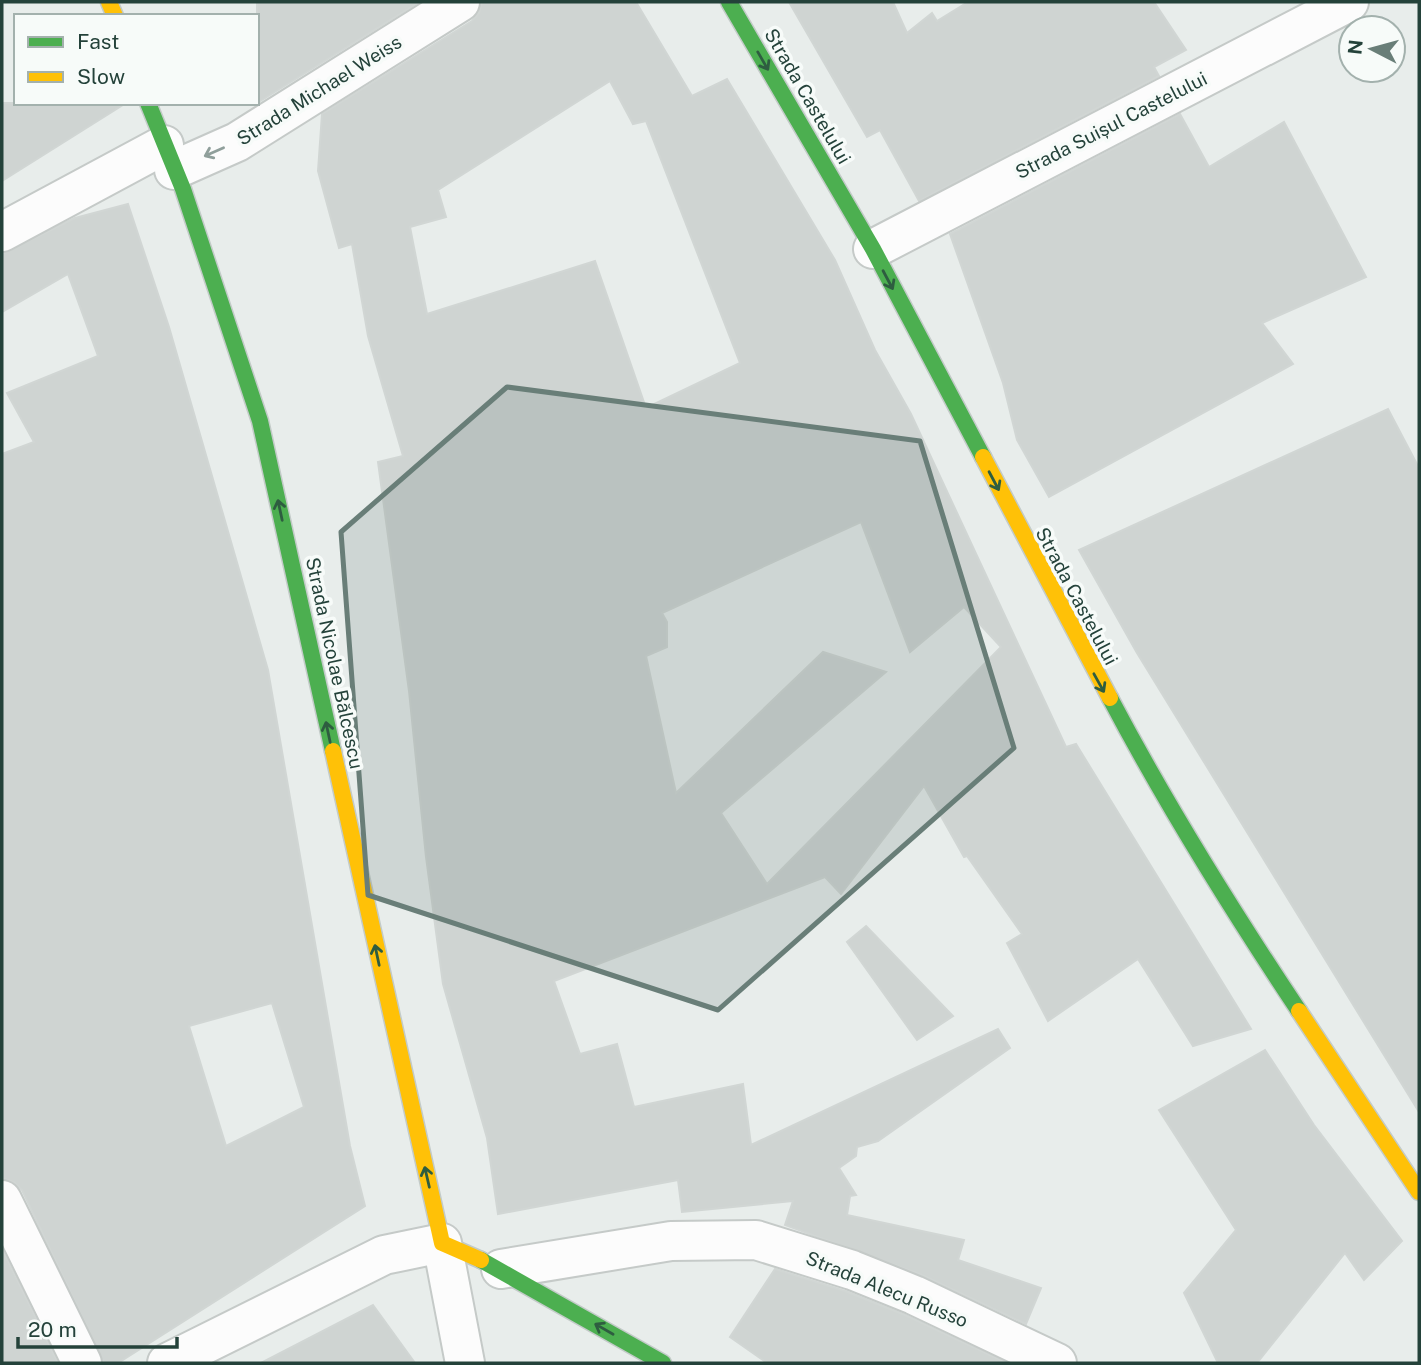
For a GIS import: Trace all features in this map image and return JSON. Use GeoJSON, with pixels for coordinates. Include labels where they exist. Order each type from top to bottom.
{"type":"FeatureCollection","features":[{"type":"Feature","properties":{"kind":"street","name":"Strada Michael Weiss"},"geometry":{"type":"LineString","coordinates":[[2,232],[169,158],[237,142],[460,2]]}},
{"type":"Feature","properties":{"kind":"street","name":"Strada Castelului"},"geometry":{"type":"LineString","coordinates":[[729,2],[873,249],[1156,786],[1229,906],[1419,1192]]}},
{"type":"Feature","properties":{"kind":"street","name":"Strada Suișul Castelului"},"geometry":{"type":"LineString","coordinates":[[873,249],[1349,2]]}},
{"type":"Feature","properties":{"kind":"street","name":"Strada Nicolae Bălcescu"},"geometry":{"type":"LineString","coordinates":[[149,105],[260,421],[442,1243]]}},
{"type":"Feature","properties":{"kind":"street"},"geometry":{"type":"LineString","coordinates":[[2,1200],[82,1363]]}},
{"type":"Feature","properties":{"kind":"street","name":"Strada Alecu Russo"},"geometry":{"type":"LineString","coordinates":[[501,1269],[671,1241],[756,1240],[852,1270],[914,1295],[1058,1363]]}},
{"type":"Feature","properties":{"kind":"street"},"geometry":{"type":"LineString","coordinates":[[442,1243],[465,1363]]}},
{"type":"Feature","properties":{"kind":"street"},"geometry":{"type":"LineString","coordinates":[[167,1363],[384,1255],[442,1243],[501,1269],[663,1363]]}},
{"type":"Feature","properties":{"kind":"highlighted area"},"geometry":{"type":"Polygon","coordinates":[[[507,387],[920,441],[1014,748],[718,1010],[368,895],[341,532],[507,387]]]}},
{"type":"Feature","properties":{"kind":"building"},"geometry":{"type":"Polygon","coordinates":[[[257,2],[419,2],[259,102],[257,2]]]}},
{"type":"Feature","properties":{"kind":"building"},"geometry":{"type":"Polygon","coordinates":[[[482,2],[636,2],[692,96],[727,79],[835,260],[875,350],[911,414],[1066,747],[1076,744],[1251,1029],[1193,1046],[1138,959],[1048,1021],[1007,943],[1022,934],[967,856],[964,857],[924,786],[841,894],[825,877],[554,981],[580,1054],[617,1044],[634,1107],[743,1084],[751,1145],[998,1029],[1010,1048],[878,1141],[857,1147],[856,1156],[839,1168],[856,1195],[850,1196],[847,1215],[964,1240],[958,1260],[1041,1288],[1026,1324],[922,1275],[785,1225],[793,1201],[682,1212],[678,1180],[498,1214],[487,1138],[443,984],[426,857],[409,691],[378,462],[403,456],[368,336],[352,244],[339,248],[318,171],[322,114],[472,21],[479,13],[482,2]],[[610,81],[438,190],[446,217],[410,227],[427,314],[595,261],[646,408],[740,363],[646,121],[633,124],[610,81]],[[861,522],[662,613],[667,622],[667,647],[646,656],[676,793],[823,652],[886,672],[721,813],[767,884],[1001,647],[964,607],[910,652],[861,522]]]}},
{"type":"Feature","properties":{"kind":"building"},"geometry":{"type":"Polygon","coordinates":[[[789,2],[893,2],[907,33],[932,13],[937,21],[968,2],[1154,2],[1186,50],[1154,67],[1159,76],[919,201],[880,130],[867,137],[789,2]]]}},
{"type":"Feature","properties":{"kind":"building"},"geometry":{"type":"Polygon","coordinates":[[[2,103],[123,105],[2,181],[2,103]]]}},
{"type":"Feature","properties":{"kind":"building"},"geometry":{"type":"Polygon","coordinates":[[[1180,114],[1209,167],[1284,122],[1366,277],[1262,323],[1293,364],[1049,497],[1017,440],[1003,383],[950,234],[1180,114]]]}},
{"type":"Feature","properties":{"kind":"building"},"geometry":{"type":"Polygon","coordinates":[[[128,204],[169,327],[268,670],[350,1146],[365,1206],[118,1363],[104,1363],[22,1190],[14,1182],[2,1178],[2,454],[34,442],[7,393],[98,356],[68,274],[2,312],[2,254],[75,218],[128,204]],[[272,1003],[189,1026],[226,1146],[304,1107],[272,1003]]]}},
{"type":"Feature","properties":{"kind":"building"},"geometry":{"type":"Polygon","coordinates":[[[1388,409],[1419,468],[1419,1112],[1137,653],[1079,550],[1388,409]]]}},
{"type":"Feature","properties":{"kind":"building"},"geometry":{"type":"Polygon","coordinates":[[[866,926],[953,1016],[917,1040],[847,942],[866,926]]]}},
{"type":"Feature","properties":{"kind":"building"},"geometry":{"type":"Polygon","coordinates":[[[1265,1050],[1314,1125],[1402,1241],[1364,1280],[1345,1253],[1257,1363],[1218,1363],[1184,1293],[1236,1230],[1159,1110],[1265,1050]]]}},
{"type":"Feature","properties":{"kind":"building"},"geometry":{"type":"Polygon","coordinates":[[[2,1249],[58,1363],[2,1363],[2,1249]]]}},
{"type":"Feature","properties":{"kind":"building"},"geometry":{"type":"Polygon","coordinates":[[[775,1269],[845,1291],[905,1315],[1007,1363],[767,1363],[730,1337],[775,1269]]]}},
{"type":"Feature","properties":{"kind":"building"},"geometry":{"type":"Polygon","coordinates":[[[373,1305],[415,1363],[261,1363],[373,1305]]]}},
{"type":"Feature","properties":{"kind":"traffic: fast"},"geometry":{"type":"LineString","coordinates":[[729,2],[873,249],[983,457]]}},
{"type":"Feature","properties":{"kind":"traffic: fast"},"geometry":{"type":"LineString","coordinates":[[149,105],[183,189],[260,421],[333,751]]}},
{"type":"Feature","properties":{"kind":"traffic: fast"},"geometry":{"type":"LineString","coordinates":[[1110,698],[1200,857],[1299,1011]]}},
{"type":"Feature","properties":{"kind":"traffic: fast"},"geometry":{"type":"LineString","coordinates":[[481,1260],[663,1363]]}},
{"type":"Feature","properties":{"kind":"traffic: slow"},"geometry":{"type":"LineString","coordinates":[[109,2],[114,14]]}},
{"type":"Feature","properties":{"kind":"traffic: slow"},"geometry":{"type":"LineString","coordinates":[[983,457],[1110,698]]}},
{"type":"Feature","properties":{"kind":"traffic: slow"},"geometry":{"type":"LineString","coordinates":[[333,751],[442,1243],[481,1260]]}},
{"type":"Feature","properties":{"kind":"traffic: slow"},"geometry":{"type":"LineString","coordinates":[[1299,1011],[1419,1192]]}}]}
